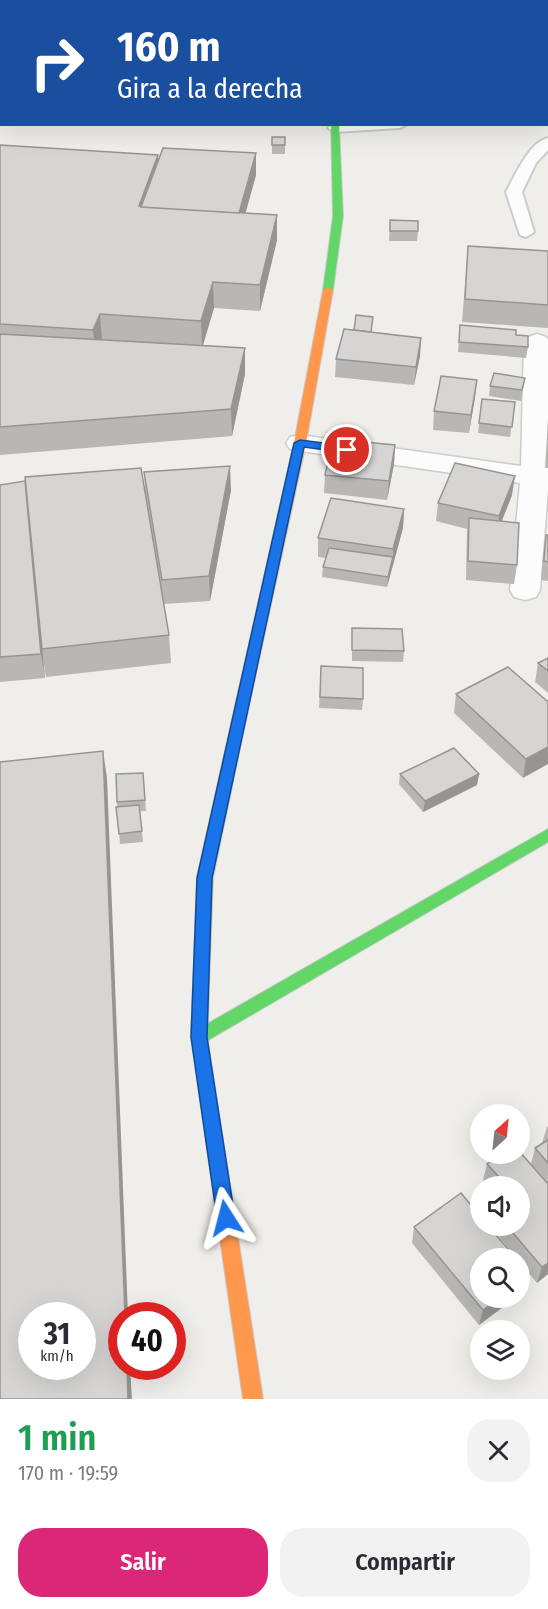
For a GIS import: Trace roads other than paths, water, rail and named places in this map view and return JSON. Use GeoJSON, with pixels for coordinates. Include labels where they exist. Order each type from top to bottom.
{"type":"FeatureCollection","features":[{"type":"Feature","properties":{"kind":"street"},"geometry":{"type":"LineString","coordinates":[[253,1399],[199,1037],[205,878],[300,443],[329,283],[338,216],[335,126]]}},
{"type":"Feature","properties":{"kind":"street"},"geometry":{"type":"LineString","coordinates":[[525,590],[542,477],[537,342]]}},
{"type":"Feature","properties":{"kind":"street"},"geometry":{"type":"LineString","coordinates":[[300,443],[542,477]]}},
{"type":"Feature","properties":{"kind":"street"},"geometry":{"type":"LineString","coordinates":[[199,1037],[548,835]]}},
{"type":"Feature","properties":{"kind":"lane"},"geometry":{"type":"LineString","coordinates":[[526,232],[514,192],[530,161],[548,142]]}}]}
